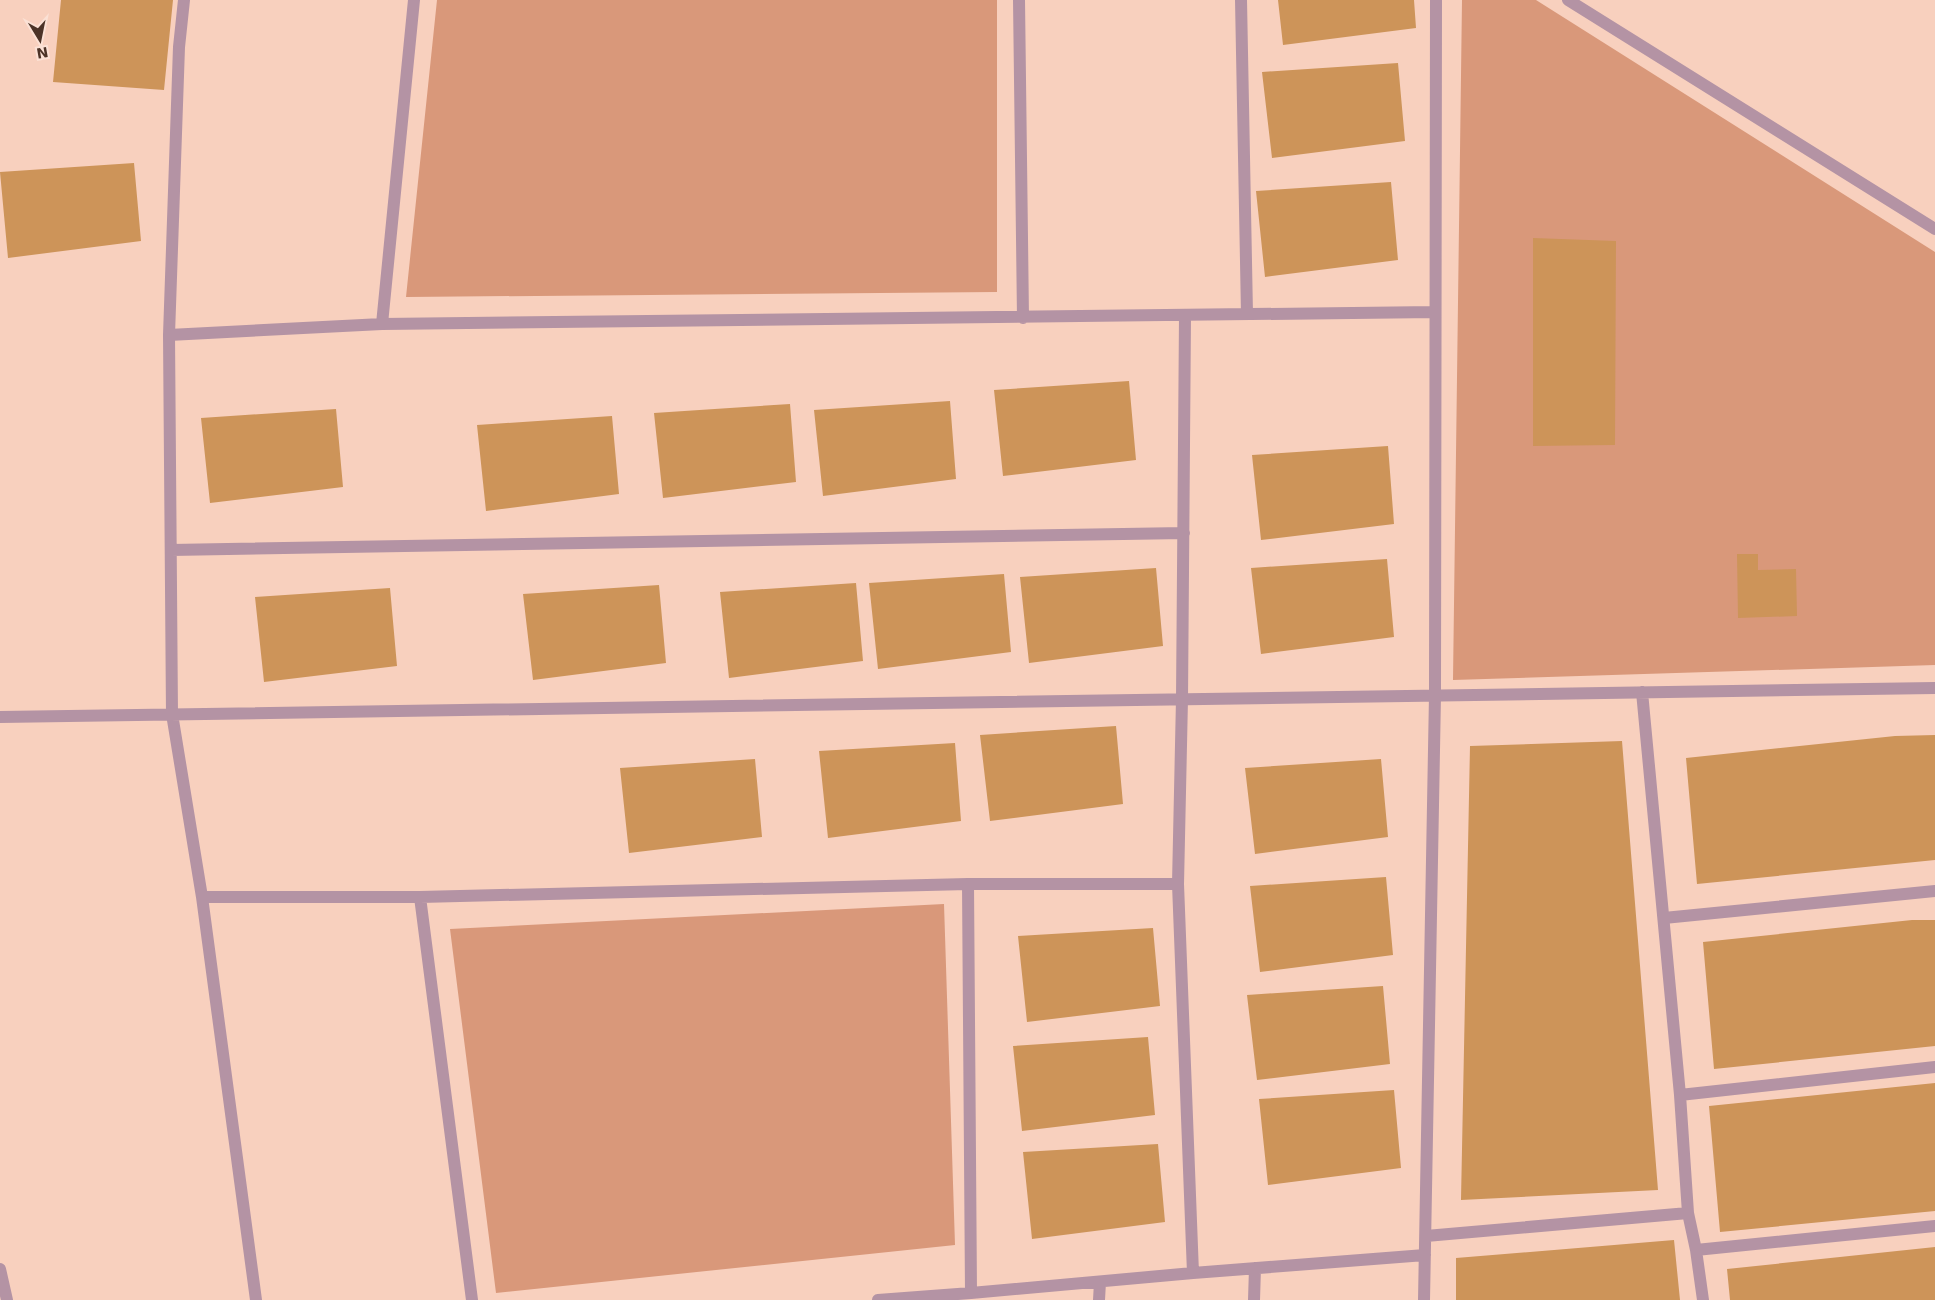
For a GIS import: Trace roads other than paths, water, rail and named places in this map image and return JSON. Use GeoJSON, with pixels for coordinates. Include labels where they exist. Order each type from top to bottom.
{"type":"FeatureCollection","features":[{"type":"Feature","properties":{"kind":"street"},"geometry":{"type":"LineString","coordinates":[[184,0],[179,47],[169,335],[172,714],[202,897],[256,1300]]}},
{"type":"Feature","properties":{"kind":"street"},"geometry":{"type":"LineString","coordinates":[[382,324],[414,0]]}},
{"type":"Feature","properties":{"kind":"street"},"geometry":{"type":"LineString","coordinates":[[1019,0],[1023,318]]}},
{"type":"Feature","properties":{"kind":"street"},"geometry":{"type":"LineString","coordinates":[[1241,0],[1247,314]]}},
{"type":"Feature","properties":{"kind":"street"},"geometry":{"type":"LineString","coordinates":[[1424,1300],[1434,695],[1436,0]]}},
{"type":"Feature","properties":{"kind":"street"},"geometry":{"type":"LineString","coordinates":[[1568,0],[1935,229]]}},
{"type":"Feature","properties":{"kind":"street"},"geometry":{"type":"LineString","coordinates":[[169,335],[382,324],[1435,312]]}},
{"type":"Feature","properties":{"kind":"street"},"geometry":{"type":"LineString","coordinates":[[1186,316],[1178,884],[1193,1273]]}},
{"type":"Feature","properties":{"kind":"street"},"geometry":{"type":"LineString","coordinates":[[171,550],[1184,533]]}},
{"type":"Feature","properties":{"kind":"street"},"geometry":{"type":"LineString","coordinates":[[0,717],[1935,688]]}},
{"type":"Feature","properties":{"kind":"street"},"geometry":{"type":"LineString","coordinates":[[1642,692],[1680,1095],[1688,1213],[1696,1250],[1703,1300]]}},
{"type":"Feature","properties":{"kind":"street"},"geometry":{"type":"LineString","coordinates":[[202,897],[420,897],[968,884],[1178,884]]}},
{"type":"Feature","properties":{"kind":"street"},"geometry":{"type":"LineString","coordinates":[[968,884],[971,1293]]}},
{"type":"Feature","properties":{"kind":"street"},"geometry":{"type":"LineString","coordinates":[[1664,918],[1935,891]]}},
{"type":"Feature","properties":{"kind":"street"},"geometry":{"type":"LineString","coordinates":[[420,897],[472,1300]]}},
{"type":"Feature","properties":{"kind":"street"},"geometry":{"type":"LineString","coordinates":[[1680,1095],[1935,1067]]}},
{"type":"Feature","properties":{"kind":"street"},"geometry":{"type":"LineString","coordinates":[[1426,1236],[1688,1213]]}},
{"type":"Feature","properties":{"kind":"street"},"geometry":{"type":"LineString","coordinates":[[1696,1250],[1935,1226]]}},
{"type":"Feature","properties":{"kind":"street"},"geometry":{"type":"LineString","coordinates":[[878,1300],[942,1298],[971,1293],[1193,1273],[1425,1255]]}},
{"type":"Feature","properties":{"kind":"street"},"geometry":{"type":"LineString","coordinates":[[1254,1300],[1255,1268]]}},
{"type":"Feature","properties":{"kind":"street"},"geometry":{"type":"LineString","coordinates":[[0,1269],[7,1300]]}},
{"type":"Feature","properties":{"kind":"street"},"geometry":{"type":"LineString","coordinates":[[1099,1300],[1100,1282]]}}]}
